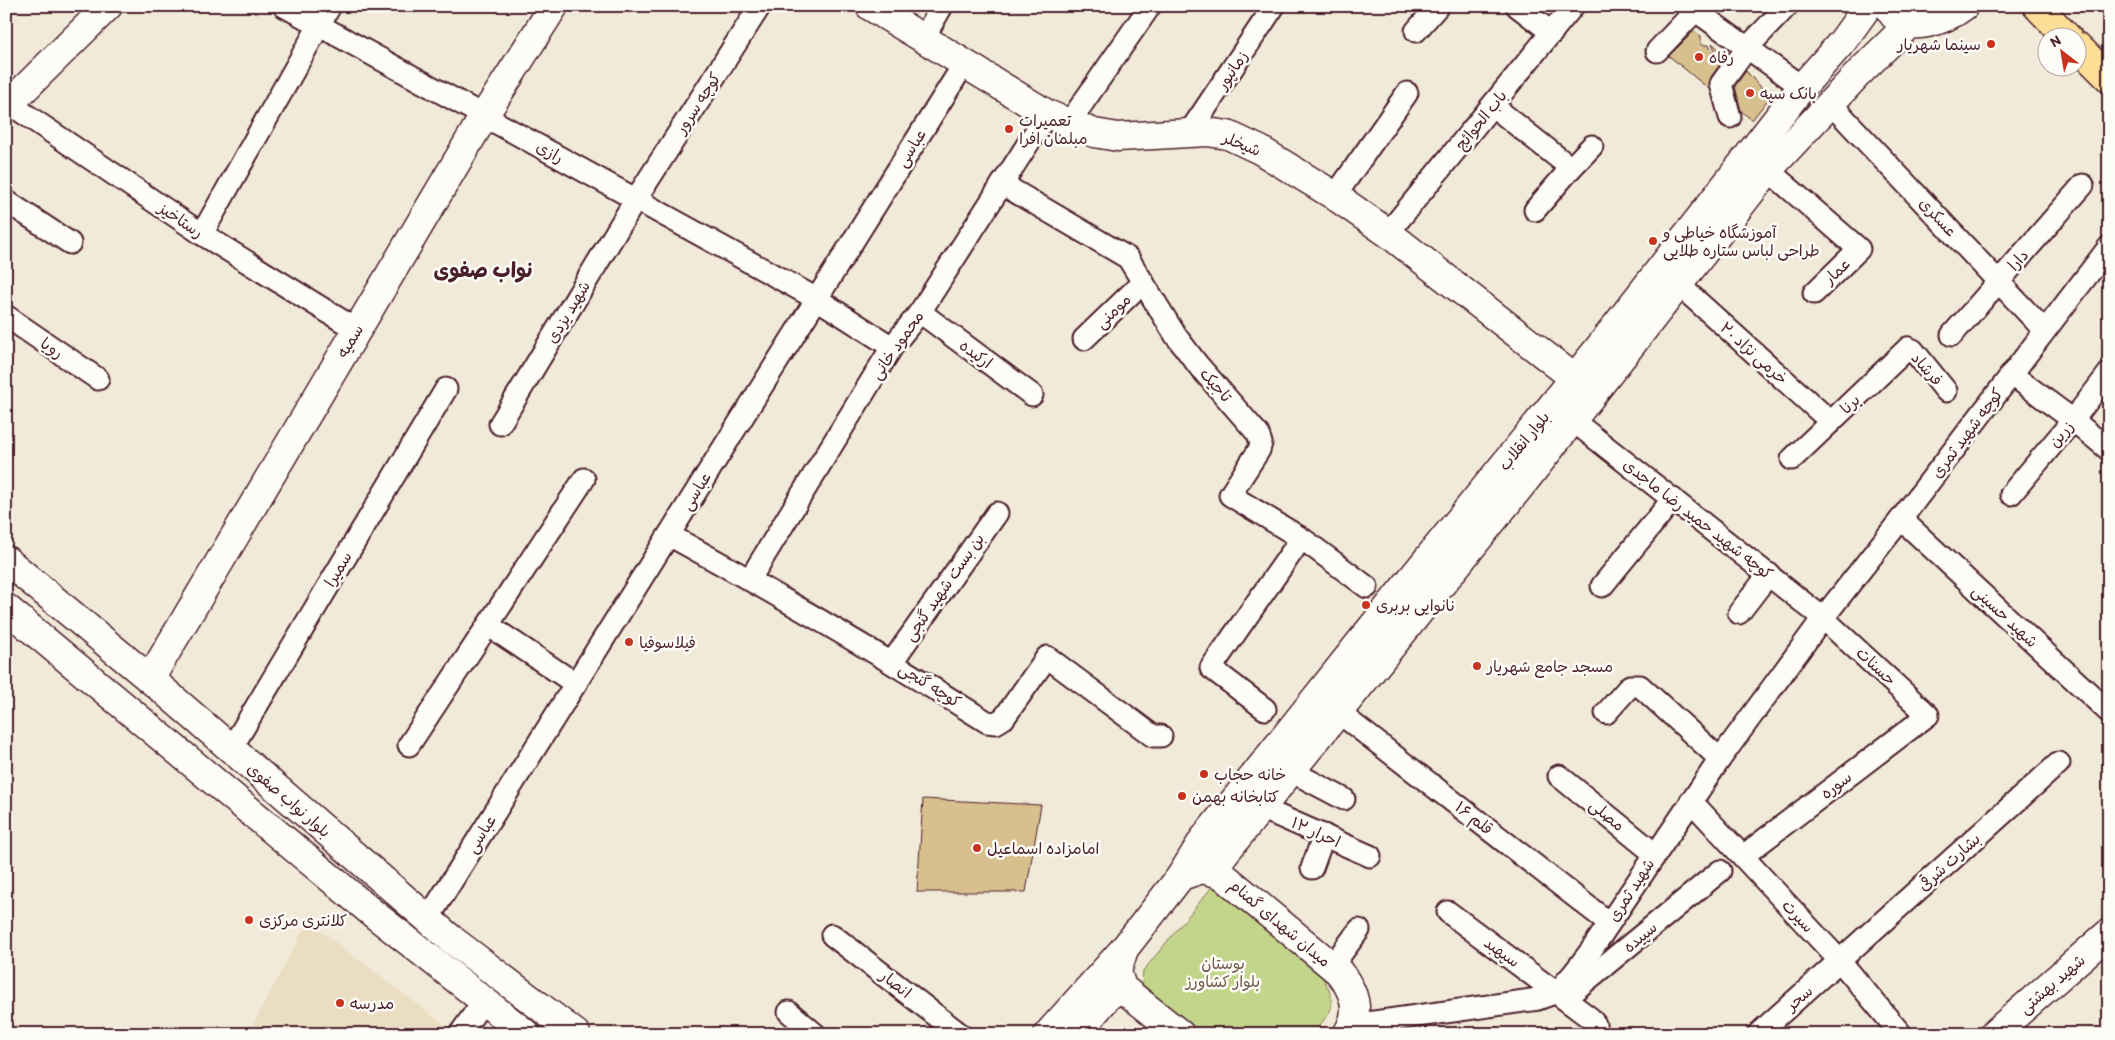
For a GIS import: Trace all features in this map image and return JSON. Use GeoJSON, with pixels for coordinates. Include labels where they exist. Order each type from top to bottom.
{"type":"FeatureCollection","features":[{"type":"Feature","properties":{"kind":"main road"},"geometry":{"type":"LineString","coordinates":[[2040,7],[2059,28]]}},
{"type":"Feature","properties":{"kind":"main road"},"geometry":{"type":"LineString","coordinates":[[2088,57],[2109,78]]}},
{"type":"Feature","properties":{"kind":"street"},"geometry":{"type":"LineString","coordinates":[[8,105],[108,6]]}},
{"type":"Feature","properties":{"kind":"street","name":"رازی"},"geometry":{"type":"LineString","coordinates":[[284,6],[817,299],[892,347]]}},
{"type":"Feature","properties":{"kind":"street"},"geometry":{"type":"LineString","coordinates":[[202,234],[330,6]]}},
{"type":"Feature","properties":{"kind":"street","name":"سمیه"},"geometry":{"type":"LineString","coordinates":[[150,679],[484,116],[554,6]]}},
{"type":"Feature","properties":{"kind":"street","name":"کوچه سرور"},"geometry":{"type":"LineString","coordinates":[[636,199],[760,6]]}},
{"type":"Feature","properties":{"kind":"street","name":"شیخلر"},"geometry":{"type":"LineString","coordinates":[[870,6],[964,64],[1058,118],[1094,133],[1118,137],[1207,132],[1228,135],[1260,150],[1335,196],[1388,233],[1574,378]]}},
{"type":"Feature","properties":{"kind":"street"},"geometry":{"type":"LineString","coordinates":[[923,39],[942,6]]}},
{"type":"Feature","properties":{"kind":"street","name":"محمود خانی"},"geometry":{"type":"LineString","coordinates":[[750,579],[892,347],[920,312],[1002,184],[1150,6]]}},
{"type":"Feature","properties":{"kind":"street","name":"زمانپور"},"geometry":{"type":"LineString","coordinates":[[1189,133],[1274,6]]}},
{"type":"Feature","properties":{"kind":"street"},"geometry":{"type":"LineString","coordinates":[[1416,31],[1438,6]]}},
{"type":"Feature","properties":{"kind":"street"},"geometry":{"type":"LineString","coordinates":[[1517,6],[1552,33]]}},
{"type":"Feature","properties":{"kind":"street","name":"باب الحوائج"},"geometry":{"type":"LineString","coordinates":[[1388,233],[1574,6]]}},
{"type":"Feature","properties":{"kind":"street"},"geometry":{"type":"LineString","coordinates":[[1730,118],[1721,84],[1747,48],[1787,6]]}},
{"type":"Feature","properties":{"kind":"street","name":"بلوار انقلاب"},"geometry":{"type":"LineString","coordinates":[[1181,876],[1203,840],[1574,378],[1802,87],[1842,42],[1868,6]]}},
{"type":"Feature","properties":{"kind":"street"},"geometry":{"type":"LineString","coordinates":[[1888,6],[1894,16],[1910,23],[1925,24],[1942,20],[1964,6]]}},
{"type":"Feature","properties":{"kind":"street"},"geometry":{"type":"LineString","coordinates":[[1657,51],[1692,9],[1802,87]]}},
{"type":"Feature","properties":{"kind":"street","name":"بلوار انقلاب"},"geometry":{"type":"LineString","coordinates":[[1221,874],[1220,860],[1447,578],[1768,170],[1858,74],[1910,23]]}},
{"type":"Feature","properties":{"kind":"street","name":"عباسی"},"geometry":{"type":"LineString","coordinates":[[428,919],[964,64]]}},
{"type":"Feature","properties":{"kind":"street"},"geometry":{"type":"LineString","coordinates":[[1335,196],[1406,93]]}},
{"type":"Feature","properties":{"kind":"street","name":"عسکری"},"geometry":{"type":"LineString","coordinates":[[1831,104],[2044,330]]}},
{"type":"Feature","properties":{"kind":"street","name":"رستاخیز"},"geometry":{"type":"LineString","coordinates":[[8,105],[202,234],[357,330]]}},
{"type":"Feature","properties":{"kind":"street"},"geometry":{"type":"LineString","coordinates":[[1494,106],[1571,168]]}},
{"type":"Feature","properties":{"kind":"street"},"geometry":{"type":"LineString","coordinates":[[1536,210],[1592,146]]}},
{"type":"Feature","properties":{"kind":"street","name":"عمار"},"geometry":{"type":"LineString","coordinates":[[1768,170],[1859,249],[1814,293]]}},
{"type":"Feature","properties":{"kind":"street","name":"تاجیک"},"geometry":{"type":"LineString","coordinates":[[1002,184],[1128,258],[1176,336],[1258,434],[1261,443],[1259,450],[1230,495],[1301,539],[1367,587]]}},
{"type":"Feature","properties":{"kind":"street","name":"دارا"},"geometry":{"type":"LineString","coordinates":[[1952,335],[2084,186]]}},
{"type":"Feature","properties":{"kind":"street","name":"شهید یزدی"},"geometry":{"type":"LineString","coordinates":[[500,424],[636,199]]}},
{"type":"Feature","properties":{"kind":"street"},"geometry":{"type":"LineString","coordinates":[[6,201],[70,243]]}},
{"type":"Feature","properties":{"kind":"street","name":"کوچه شهید ثمری"},"geometry":{"type":"LineString","coordinates":[[1823,618],[2109,247]]}},
{"type":"Feature","properties":{"kind":"street","name":"مومنی"},"geometry":{"type":"LineString","coordinates":[[1084,339],[1142,282]]}},
{"type":"Feature","properties":{"kind":"street","name":"خرمی نژاد ۲۰"},"geometry":{"type":"LineString","coordinates":[[1678,284],[1831,422]]}},
{"type":"Feature","properties":{"kind":"street","name":"ارکیده"},"geometry":{"type":"LineString","coordinates":[[920,312],[1032,395]]}},
{"type":"Feature","properties":{"kind":"street","name":"رویا"},"geometry":{"type":"LineString","coordinates":[[6,316],[98,379]]}},
{"type":"Feature","properties":{"kind":"street","name":"برنا"},"geometry":{"type":"LineString","coordinates":[[1792,460],[1908,348]]}},
{"type":"Feature","properties":{"kind":"street","name":"فرشاد"},"geometry":{"type":"LineString","coordinates":[[1908,348],[1913,350],[1946,391]]}},
{"type":"Feature","properties":{"kind":"street","name":"زرین"},"geometry":{"type":"LineString","coordinates":[[2011,494],[2073,420],[2109,372]]}},
{"type":"Feature","properties":{"kind":"street"},"geometry":{"type":"LineString","coordinates":[[2011,374],[2073,420],[2109,450]]}},
{"type":"Feature","properties":{"kind":"street","name":"سمیرا"},"geometry":{"type":"LineString","coordinates":[[231,749],[446,389]]}},
{"type":"Feature","properties":{"kind":"street","name":"کوچه شهید حمید رضا ماجدی"},"geometry":{"type":"LineString","coordinates":[[1572,420],[1823,618]]}},
{"type":"Feature","properties":{"kind":"street"},"geometry":{"type":"LineString","coordinates":[[409,745],[584,479]]}},
{"type":"Feature","properties":{"kind":"street"},"geometry":{"type":"LineString","coordinates":[[1602,586],[1672,499]]}},
{"type":"Feature","properties":{"kind":"street","name":"بن بست شهید گنجی"},"geometry":{"type":"LineString","coordinates":[[892,662],[997,513]]}},
{"type":"Feature","properties":{"kind":"street","name":"شهید حسینی"},"geometry":{"type":"LineString","coordinates":[[1901,519],[2109,712]]}},
{"type":"Feature","properties":{"kind":"street","name":"کوچه گنجی"},"geometry":{"type":"LineString","coordinates":[[669,535],[750,579],[892,662],[987,722],[996,723],[1004,718],[1047,657],[1153,736],[1161,736]]}},
{"type":"Feature","properties":{"kind":"street"},"geometry":{"type":"LineString","coordinates":[[1265,709],[1211,668],[1301,539]]}},
{"type":"Feature","properties":{"kind":"street","name":"بلوار نواب صفوی"},"geometry":{"type":"LineString","coordinates":[[6,560],[150,679],[455,942],[576,1034]]}},
{"type":"Feature","properties":{"kind":"street"},"geometry":{"type":"LineString","coordinates":[[1425,562],[1447,578]]}},
{"type":"Feature","properties":{"kind":"street"},"geometry":{"type":"LineString","coordinates":[[1739,613],[1769,574]]}},
{"type":"Feature","properties":{"kind":"street","name":"بلوار نواب صفوی"},"geometry":{"type":"LineString","coordinates":[[6,608],[362,904],[526,1034]]}},
{"type":"Feature","properties":{"kind":"street","name":"حسنات"},"geometry":{"type":"LineString","coordinates":[[1823,618],[1928,715]]}},
{"type":"Feature","properties":{"kind":"street","name":"شهید ثمری"},"geometry":{"type":"LineString","coordinates":[[1356,1031],[1538,999],[1556,992],[1573,974],[1720,759],[1823,618]]}},
{"type":"Feature","properties":{"kind":"street"},"geometry":{"type":"LineString","coordinates":[[488,625],[576,684]]}},
{"type":"Feature","properties":{"kind":"street"},"geometry":{"type":"LineString","coordinates":[[1606,714],[1630,686],[1640,686],[1720,759]]}},
{"type":"Feature","properties":{"kind":"street","name":"قلم ۱۶"},"geometry":{"type":"LineString","coordinates":[[1338,712],[1609,923]]}},
{"type":"Feature","properties":{"kind":"street","name":"سوره"},"geometry":{"type":"LineString","coordinates":[[1743,856],[1928,715]]}},
{"type":"Feature","properties":{"kind":"street","name":"بشارت شرقی"},"geometry":{"type":"LineString","coordinates":[[1840,961],[2059,763]]}},
{"type":"Feature","properties":{"kind":"street"},"geometry":{"type":"LineString","coordinates":[[1291,771],[1344,798]]}},
{"type":"Feature","properties":{"kind":"street","name":"مصلی"},"geometry":{"type":"LineString","coordinates":[[1559,776],[1655,854]]}},
{"type":"Feature","properties":{"kind":"street","name":"سیرت"},"geometry":{"type":"LineString","coordinates":[[1691,801],[1840,961],[1902,1034]]}},
{"type":"Feature","properties":{"kind":"street","name":"احرار ۱۲"},"geometry":{"type":"LineString","coordinates":[[1262,808],[1370,856]]}},
{"type":"Feature","properties":{"kind":"street"},"geometry":{"type":"LineString","coordinates":[[1312,868],[1324,835]]}},
{"type":"Feature","properties":{"kind":"street","name":"میدان شهدای گمنام"},"geometry":{"type":"LineString","coordinates":[[1181,876],[1202,869],[1221,874],[1332,966],[1350,985],[1356,1010],[1356,1031]]}},
{"type":"Feature","properties":{"kind":"street","name":"سپیده"},"geometry":{"type":"LineString","coordinates":[[1556,992],[1575,990],[1720,871]]}},
{"type":"Feature","properties":{"kind":"street"},"geometry":{"type":"LineString","coordinates":[[1048,1034],[1124,949],[1181,876]]}},
{"type":"Feature","properties":{"kind":"street","name":"سپهبد"},"geometry":{"type":"LineString","coordinates":[[1448,912],[1590,1018],[1595,1024],[1596,1034]]}},
{"type":"Feature","properties":{"kind":"street"},"geometry":{"type":"LineString","coordinates":[[1332,966],[1359,930]]}},
{"type":"Feature","properties":{"kind":"street","name":"شهید بهشتی"},"geometry":{"type":"LineString","coordinates":[[1994,1034],[2109,933]]}},
{"type":"Feature","properties":{"kind":"street","name":"انصار"},"geometry":{"type":"LineString","coordinates":[[832,935],[960,1034]]}},
{"type":"Feature","properties":{"kind":"street"},"geometry":{"type":"LineString","coordinates":[[1124,949],[1117,971],[1122,988],[1180,1034]]}},
{"type":"Feature","properties":{"kind":"street","name":"سحر"},"geometry":{"type":"LineString","coordinates":[[1758,1034],[1840,961]]}},
{"type":"Feature","properties":{"kind":"street"},"geometry":{"type":"LineString","coordinates":[[1076,1034],[1109,995],[1122,988]]}},
{"type":"Feature","properties":{"kind":"street"},"geometry":{"type":"LineString","coordinates":[[460,1034],[484,1000]]}},
{"type":"Feature","properties":{"kind":"street"},"geometry":{"type":"LineString","coordinates":[[789,1012],[815,1034]]}},
{"type":"Feature","properties":{"kind":"shaded area","name":"مدرسه"},"geometry":{"type":"Polygon","coordinates":[[[308,921],[451,1030],[448,1034],[248,1034],[308,921]]]}},
{"type":"Feature","properties":{"kind":"green space","name":"بوستان بلوار کشاورز"},"geometry":{"type":"Polygon","coordinates":[[[1216,882],[1323,978],[1331,996],[1331,1008],[1312,1034],[1200,1034],[1142,984],[1143,971],[1216,882]]]}},
{"type":"Feature","properties":{"kind":"building","name":"رفاه"},"geometry":{"type":"Polygon","coordinates":[[[1694,31],[1701,36],[1701,45],[1709,45],[1713,54],[1716,53],[1712,43],[1726,56],[1711,77],[1709,89],[1669,56],[1694,31]]]}},
{"type":"Feature","properties":{"kind":"building","name":"بانک سپه"},"geometry":{"type":"Polygon","coordinates":[[[1746,71],[1770,97],[1752,120],[1741,111],[1735,86],[1746,71]]]}},
{"type":"Feature","properties":{"kind":"building","name":"امامزاده اسماعیل"},"geometry":{"type":"Polygon","coordinates":[[[923,799],[1041,805],[1026,892],[917,892],[923,799]]]}},
{"type":"Feature","properties":{"kind":"place","name":"سینما شهریار"},"geometry":{"type":"Point","coordinates":[1991,44]}},
{"type":"Feature","properties":{"kind":"place","name":"رفاه"},"geometry":{"type":"Point","coordinates":[1699,57]}},
{"type":"Feature","properties":{"kind":"place","name":"بانک سپه"},"geometry":{"type":"Point","coordinates":[1750,93]}},
{"type":"Feature","properties":{"kind":"place","name":"تعمیرات مبلمان افرا"},"geometry":{"type":"Point","coordinates":[1009,129]}},
{"type":"Feature","properties":{"kind":"place","name":"آموزشگاه خیاطی و طراحی لباس ستاره طلایی"},"geometry":{"type":"Point","coordinates":[1653,241]}},
{"type":"Feature","properties":{"kind":"place","name":"نانوایی بربری"},"geometry":{"type":"Point","coordinates":[1366,605]}},
{"type":"Feature","properties":{"kind":"place","name":"فیلاسوفیا"},"geometry":{"type":"Point","coordinates":[629,642]}},
{"type":"Feature","properties":{"kind":"place","name":"مسجد جامع شهریار"},"geometry":{"type":"Point","coordinates":[1477,666]}},
{"type":"Feature","properties":{"kind":"place","name":"خانه حجاب"},"geometry":{"type":"Point","coordinates":[1204,774]}},
{"type":"Feature","properties":{"kind":"place","name":"کتابخانه بهمن"},"geometry":{"type":"Point","coordinates":[1182,796]}},
{"type":"Feature","properties":{"kind":"place","name":"امامزاده اسماعیل"},"geometry":{"type":"Point","coordinates":[977,848]}},
{"type":"Feature","properties":{"kind":"place","name":"کلانتری مرکزی"},"geometry":{"type":"Point","coordinates":[249,920]}},
{"type":"Feature","properties":{"kind":"place","name":"مدرسه"},"geometry":{"type":"Point","coordinates":[340,1003]}},
{"type":"Feature","properties":{"kind":"district","name":"نواب صفوی"},"geometry":{"type":"Point","coordinates":[483,269]}}]}
